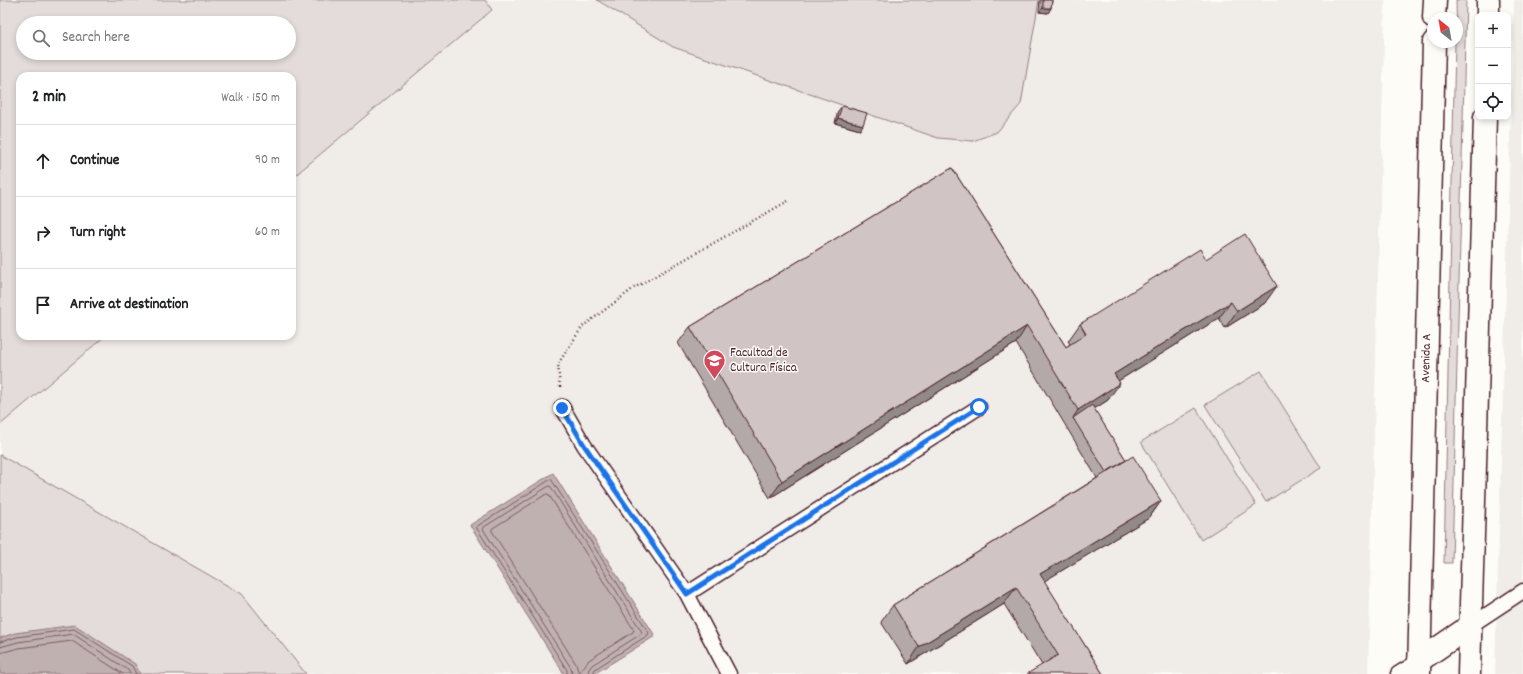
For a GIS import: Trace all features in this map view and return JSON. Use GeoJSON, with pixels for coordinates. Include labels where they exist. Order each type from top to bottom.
{"type":"FeatureCollection","features":[{"type":"Feature","properties":{"kind":"main road"},"geometry":{"type":"LineString","coordinates":[[1434,12],[1435,0]]}},
{"type":"Feature","properties":{"kind":"main road"},"geometry":{"type":"LineString","coordinates":[[1488,0],[1488,12]]}},
{"type":"Feature","properties":{"kind":"main road","name":"Avenida A"},"geometry":{"type":"LineString","coordinates":[[1419,668],[1434,48]]}},
{"type":"Feature","properties":{"kind":"main road"},"geometry":{"type":"LineString","coordinates":[[1469,674],[1485,120]]}},
{"type":"Feature","properties":{"kind":"main road"},"geometry":{"type":"LineString","coordinates":[[1419,668],[1470,626]]}},
{"type":"Feature","properties":{"kind":"lane"},"geometry":{"type":"LineString","coordinates":[[687,594],[979,407]]}},
{"type":"Feature","properties":{"kind":"lane"},"geometry":{"type":"LineString","coordinates":[[562,408],[584,445],[687,594],[730,674]]}},
{"type":"Feature","properties":{"kind":"lane"},"geometry":{"type":"LineString","coordinates":[[1470,626],[1523,591]]}},
{"type":"Feature","properties":{"kind":"lane"},"geometry":{"type":"LineString","coordinates":[[1398,674],[1419,668]]}},
{"type":"Feature","properties":{"kind":"path"},"geometry":{"type":"LineString","coordinates":[[562,408],[558,364],[582,328],[634,288],[788,201]]}},
{"type":"Feature","properties":{"kind":"shaded area"},"geometry":{"type":"Polygon","coordinates":[[[0,0],[485,0],[492,10],[296,175],[296,72],[16,72],[16,340],[100,340],[0,425],[0,0]]]}},
{"type":"Feature","properties":{"kind":"shaded area","name":"Facultad de Cultura Física"},"geometry":{"type":"Polygon","coordinates":[[[485,0],[1385,0],[1368,674],[306,674],[242,594],[0,455],[0,425],[100,340],[296,340],[296,175],[492,10],[485,0]]]}},
{"type":"Feature","properties":{"kind":"shaded area"},"geometry":{"type":"Polygon","coordinates":[[[597,0],[1039,0],[1021,104],[997,132],[973,141],[938,138],[673,47],[597,0]]]}},
{"type":"Feature","properties":{"kind":"shaded area"},"geometry":{"type":"Polygon","coordinates":[[[1456,0],[1466,0],[1452,563],[1444,563],[1455,48],[1463,48],[1463,12],[1456,12],[1456,0]]]}},
{"type":"Feature","properties":{"kind":"shaded area"},"geometry":{"type":"Polygon","coordinates":[[[1514,0],[1523,0],[1523,674],[1495,674],[1511,120],[1514,0]]]}},
{"type":"Feature","properties":{"kind":"shaded area"},"geometry":{"type":"Polygon","coordinates":[[[1261,371],[1321,468],[1266,502],[1205,405],[1261,371]]]}},
{"type":"Feature","properties":{"kind":"shaded area"},"geometry":{"type":"Polygon","coordinates":[[[1196,408],[1256,505],[1201,540],[1141,442],[1196,408]]]}},
{"type":"Feature","properties":{"kind":"shaded area"},"geometry":{"type":"Polygon","coordinates":[[[0,455],[242,594],[306,674],[0,674],[0,455]]]}},
{"type":"Feature","properties":{"kind":"water"},"geometry":{"type":"Polygon","coordinates":[[[553,473],[655,636],[594,674],[564,674],[470,525],[553,473]]]}},
{"type":"Feature","properties":{"kind":"water"},"geometry":{"type":"Polygon","coordinates":[[[75,625],[135,664],[140,674],[0,674],[0,638],[15,633],[75,625]]]}},
{"type":"Feature","properties":{"kind":"building"},"geometry":{"type":"Polygon","coordinates":[[[1043,0],[1052,0],[1051,8],[1043,8],[1043,0]]]}},
{"type":"Feature","properties":{"kind":"building"},"geometry":{"type":"Polygon","coordinates":[[[842,106],[867,113],[863,125],[838,118],[842,106]]]}},
{"type":"Feature","properties":{"kind":"building"},"geometry":{"type":"Polygon","coordinates":[[[952,168],[1066,347],[1086,334],[1080,324],[1200,249],[1206,259],[1245,234],[1277,286],[1237,311],[1231,302],[1114,374],[1120,383],[1078,410],[1027,326],[782,481],[690,327],[952,168]]]}},
{"type":"Feature","properties":{"kind":"building"},"geometry":{"type":"Polygon","coordinates":[[[1092,405],[1126,460],[1106,472],[1073,418],[1092,405]]]}},
{"type":"Feature","properties":{"kind":"building"},"geometry":{"type":"Polygon","coordinates":[[[1133,456],[1161,501],[1040,574],[1103,674],[1027,674],[1058,655],[1016,587],[919,647],[893,605],[1133,456]]]}},
{"type":"Feature","properties":{"kind":"place","name":"Facultad de Cultura Física"},"geometry":{"type":"Point","coordinates":[714,380]}},
{"type":"Feature","properties":{"kind":"route"},"geometry":{"type":"LineString","coordinates":[[562,408],[584,445],[687,594],[979,407]]}}]}
